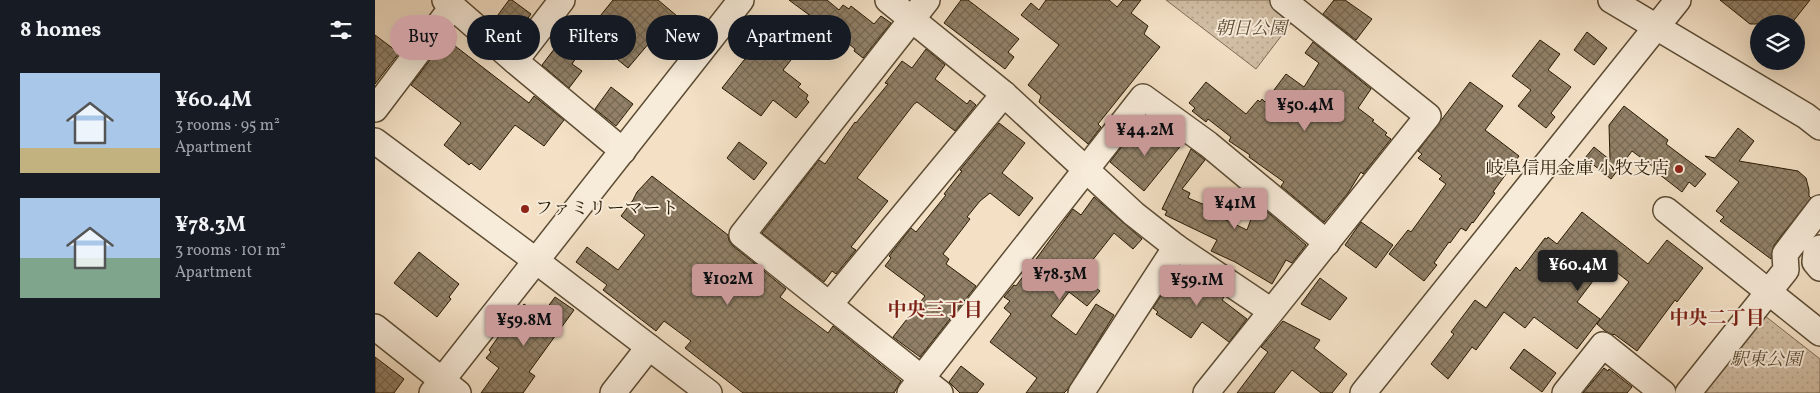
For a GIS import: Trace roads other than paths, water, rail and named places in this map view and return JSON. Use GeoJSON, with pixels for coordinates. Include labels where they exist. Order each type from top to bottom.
{"type":"FeatureCollection","features":[{"type":"Feature","properties":{"kind":"street"},"geometry":{"type":"LineString","coordinates":[[515,61],[562,0]]}},
{"type":"Feature","properties":{"kind":"street"},"geometry":{"type":"LineString","coordinates":[[375,327],[444,389],[535,260],[741,0]]}},
{"type":"Feature","properties":{"kind":"street"},"geometry":{"type":"LineString","coordinates":[[888,0],[1004,94],[1134,214],[1176,247],[1271,310]]}},
{"type":"Feature","properties":{"kind":"street"},"geometry":{"type":"LineString","coordinates":[[927,0],[742,235],[830,304],[924,388],[1143,96],[1208,144],[1327,243]]}},
{"type":"Feature","properties":{"kind":"street"},"geometry":{"type":"LineString","coordinates":[[1206,393],[1428,116],[1283,0]]}},
{"type":"Feature","properties":{"kind":"street"},"geometry":{"type":"LineString","coordinates":[[1611,0],[1806,116],[1820,127]]}},
{"type":"Feature","properties":{"kind":"street"},"geometry":{"type":"LineString","coordinates":[[1363,393],[1678,0]]}},
{"type":"Feature","properties":{"kind":"street"},"geometry":{"type":"LineString","coordinates":[[375,109],[449,3],[515,61],[623,150]]}},
{"type":"Feature","properties":{"kind":"street"},"geometry":{"type":"LineString","coordinates":[[830,304],[1004,94]]}},
{"type":"Feature","properties":{"kind":"street"},"geometry":{"type":"LineString","coordinates":[[375,141],[709,393]]}},
{"type":"Feature","properties":{"kind":"street"},"geometry":{"type":"LineString","coordinates":[[1688,393],[1786,270],[1785,254],[1820,208]]}},
{"type":"Feature","properties":{"kind":"street"},"geometry":{"type":"LineString","coordinates":[[1665,210],[1820,332]]}},
{"type":"Feature","properties":{"kind":"street"},"geometry":{"type":"LineString","coordinates":[[1081,393],[1176,247]]}},
{"type":"Feature","properties":{"kind":"street"},"geometry":{"type":"LineString","coordinates":[[1820,248],[1816,252],[1815,262],[1820,268]]}},
{"type":"Feature","properties":{"kind":"street"},"geometry":{"type":"LineString","coordinates":[[1565,393],[1603,345],[1663,393]]}},
{"type":"Feature","properties":{"kind":"street"},"geometry":{"type":"LineString","coordinates":[[613,393],[649,347]]}},
{"type":"Feature","properties":{"kind":"place","name":"岐阜信用金庫 小牧支店"},"geometry":{"type":"Point","coordinates":[1679,169]}},
{"type":"Feature","properties":{"kind":"place","name":"ファミリーマート"},"geometry":{"type":"Point","coordinates":[525,209]}},
{"type":"Feature","properties":{"kind":"district","name":"中央三丁目"},"geometry":{"type":"Point","coordinates":[935,311]}},
{"type":"Feature","properties":{"kind":"district","name":"中央二丁目"},"geometry":{"type":"Point","coordinates":[1717,319]}},
{"type":"Feature","properties":{"kind":"park label","name":"朝日公園"},"geometry":{"type":"Point","coordinates":[1251,29]}},
{"type":"Feature","properties":{"kind":"park label","name":"駅東公園"},"geometry":{"type":"Point","coordinates":[1766,360]}}]}
